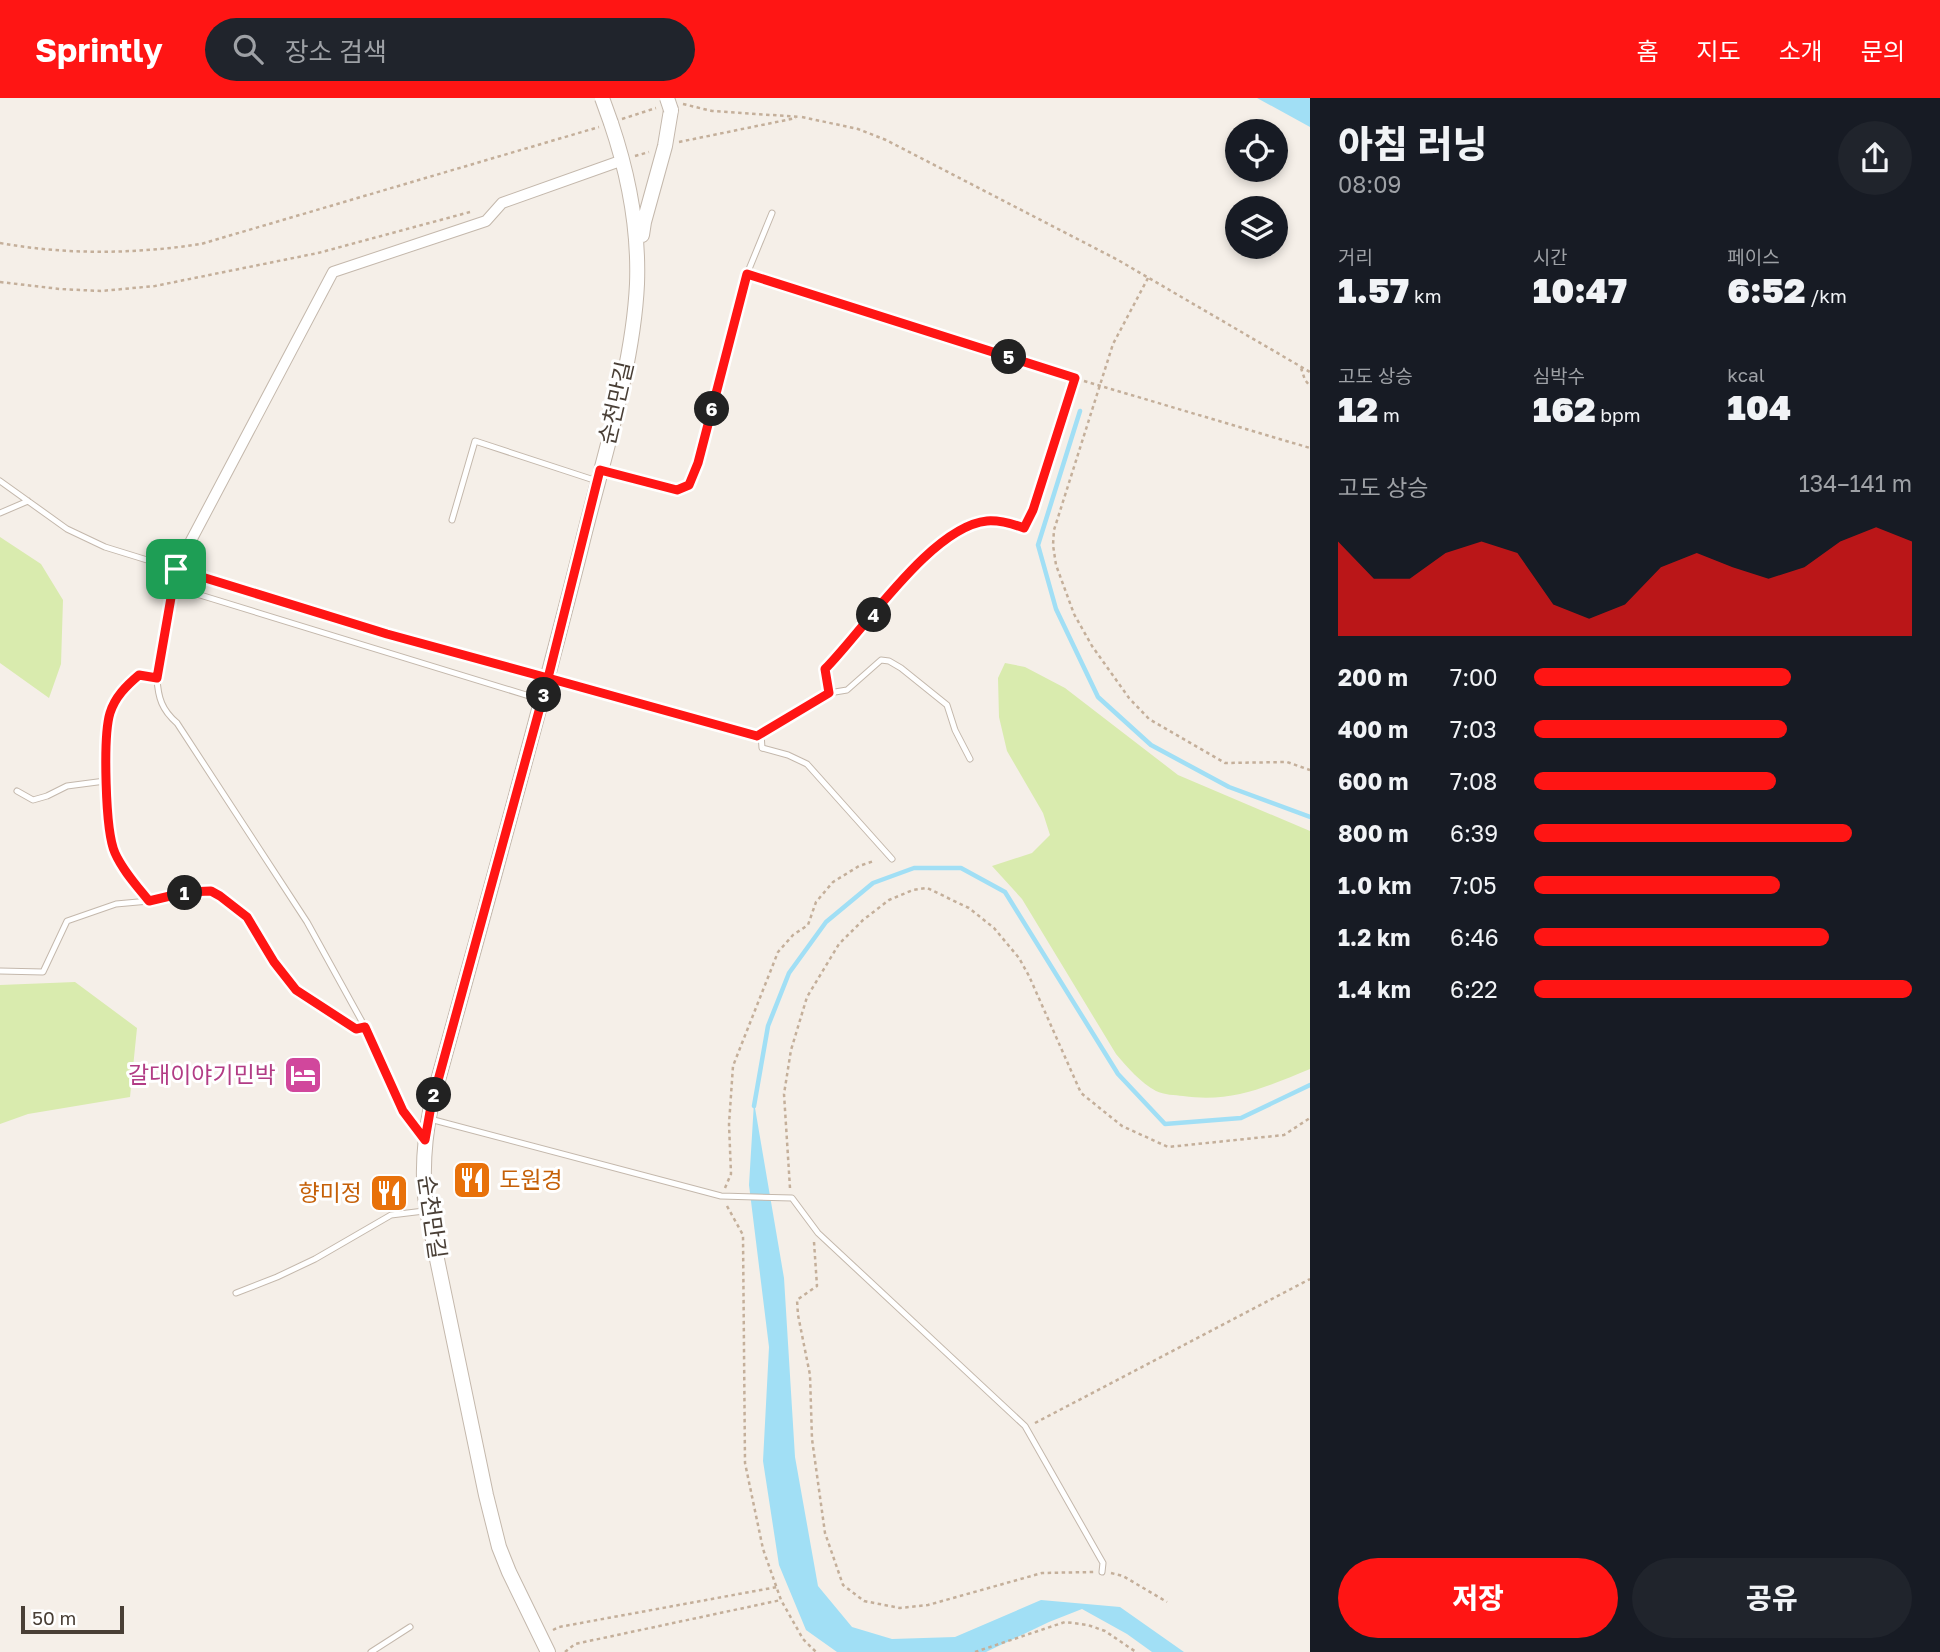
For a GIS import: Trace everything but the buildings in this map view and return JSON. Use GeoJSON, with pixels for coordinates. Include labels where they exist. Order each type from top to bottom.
{"type":"FeatureCollection","features":[{"type":"Feature","properties":{"kind":"street","name":"순천만길"},"geometry":{"type":"LineString","coordinates":[[543,1648],[499,1548],[486,1496],[428,1211],[424,1177],[425,1140],[428,1119],[548,678],[626,364],[637,285],[636,222],[614,122],[602,98]]}},
{"type":"Feature","properties":{"kind":"street"},"geometry":{"type":"LineString","coordinates":[[637,285],[644,222],[665,146],[669,105]]}},
{"type":"Feature","properties":{"kind":"street"},"geometry":{"type":"LineString","coordinates":[[425,1140],[403,1111],[365,1027],[356,1029],[296,990],[274,962],[247,917],[211,891],[187,892],[149,901],[131,879],[114,851],[108,819],[106,733],[113,706],[123,688],[139,675],[157,678],[176,569],[333,272],[486,221],[502,203],[623,160]]}},
{"type":"Feature","properties":{"kind":"lane"},"geometry":{"type":"LineString","coordinates":[[452,520],[475,441],[599,475],[677,490],[689,485],[698,463],[747,274],[772,213]]}},
{"type":"Feature","properties":{"kind":"lane"},"geometry":{"type":"LineString","coordinates":[[829,693],[825,669],[937,545],[970,525],[986,521],[1009,523],[1024,528],[1033,510],[1075,378]]}},
{"type":"Feature","properties":{"kind":"lane"},"geometry":{"type":"LineString","coordinates":[[0,481],[82,537],[176,569],[387,634],[757,736],[829,693],[847,690],[881,660],[889,662],[901,668],[947,705],[955,730],[970,759]]}},
{"type":"Feature","properties":{"kind":"lane"},"geometry":{"type":"LineString","coordinates":[[0,513],[28,501]]}},
{"type":"Feature","properties":{"kind":"lane"},"geometry":{"type":"LineString","coordinates":[[173,587],[542,700]]}},
{"type":"Feature","properties":{"kind":"lane"},"geometry":{"type":"LineString","coordinates":[[157,678],[158,696],[164,712],[177,723],[307,922],[365,1027]]}},
{"type":"Feature","properties":{"kind":"lane"},"geometry":{"type":"LineString","coordinates":[[761,734],[762,748],[788,755],[807,764],[892,859]]}},
{"type":"Feature","properties":{"kind":"lane"},"geometry":{"type":"LineString","coordinates":[[17,791],[33,800],[66,786],[93,785],[108,781]]}},
{"type":"Feature","properties":{"kind":"lane"},"geometry":{"type":"LineString","coordinates":[[0,971],[43,972],[67,921],[116,904],[149,901]]}},
{"type":"Feature","properties":{"kind":"lane"},"geometry":{"type":"LineString","coordinates":[[428,1119],[722,1196],[792,1198],[818,1233],[1025,1426],[1103,1563],[1102,1572]]}},
{"type":"Feature","properties":{"kind":"lane"},"geometry":{"type":"LineString","coordinates":[[236,1293],[315,1259],[391,1215],[428,1211]]}},
{"type":"Feature","properties":{"kind":"lane"},"geometry":{"type":"LineString","coordinates":[[371,1652],[410,1627]]}},
{"type":"Feature","properties":{"kind":"path"},"geometry":{"type":"LineString","coordinates":[[0,243],[89,252],[167,249],[201,244],[669,105],[801,117],[858,129],[886,140],[1118,260],[1310,372]]}},
{"type":"Feature","properties":{"kind":"path"},"geometry":{"type":"LineString","coordinates":[[623,160],[680,141],[801,117]]}},
{"type":"Feature","properties":{"kind":"path"},"geometry":{"type":"LineString","coordinates":[[0,282],[60,289],[101,290],[155,286],[318,253],[477,210]]}},
{"type":"Feature","properties":{"kind":"path"},"geometry":{"type":"LineString","coordinates":[[747,274],[1075,378],[1310,448]]}},
{"type":"Feature","properties":{"kind":"path"},"geometry":{"type":"LineString","coordinates":[[1148,278],[1113,344],[1055,530],[1053,545],[1056,565],[1074,614],[1092,646],[1129,698],[1149,719],[1225,763],[1287,762],[1310,770]]}},
{"type":"Feature","properties":{"kind":"path"},"geometry":{"type":"LineString","coordinates":[[1301,366],[1310,386]]}},
{"type":"Feature","properties":{"kind":"path"},"geometry":{"type":"LineString","coordinates":[[816,1652],[803,1639],[781,1600],[763,1549],[745,1463],[743,1236],[722,1196],[731,1174],[729,1124],[733,1066],[778,951],[793,935],[808,925],[816,902],[833,882],[859,866],[874,861]]}},
{"type":"Feature","properties":{"kind":"path"},"geometry":{"type":"LineString","coordinates":[[792,1198],[784,1094],[791,1051],[807,997],[839,944],[863,920],[889,900],[913,890],[927,888],[969,908],[994,928],[1019,958],[1029,976],[1081,1093],[1122,1126],[1168,1147],[1284,1135],[1310,1118]]}},
{"type":"Feature","properties":{"kind":"path"},"geometry":{"type":"LineString","coordinates":[[818,1233],[813,1244],[817,1286],[797,1300],[798,1315],[810,1375],[812,1439],[825,1533],[843,1585],[864,1601],[900,1608],[928,1605],[1042,1573],[1102,1572],[1123,1576],[1167,1602]]}},
{"type":"Feature","properties":{"kind":"path"},"geometry":{"type":"LineString","coordinates":[[1025,1426],[1042,1420],[1310,1279]]}},
{"type":"Feature","properties":{"kind":"path"},"geometry":{"type":"LineString","coordinates":[[543,1648],[559,1627],[777,1587]]}},
{"type":"Feature","properties":{"kind":"path"},"geometry":{"type":"LineString","coordinates":[[565,1652],[575,1644],[781,1600]]}},
{"type":"Feature","properties":{"kind":"path"},"geometry":{"type":"LineString","coordinates":[[975,1652],[1065,1622],[1088,1625],[1105,1631],[1136,1652]]}},
{"type":"Feature","properties":{"kind":"green space"},"geometry":{"type":"Polygon","coordinates":[[[0,537],[41,564],[63,600],[61,664],[49,698],[0,663],[0,537]]]}},
{"type":"Feature","properties":{"kind":"green space"},"geometry":{"type":"Polygon","coordinates":[[[1005,663],[1025,667],[1065,688],[1178,775],[1310,831],[1310,1069],[1248,1092],[1201,1098],[1156,1091],[1139,1079],[1116,1054],[1022,899],[992,866],[1032,853],[1050,835],[1043,813],[1007,751],[999,717],[998,678],[1005,663]]]}},
{"type":"Feature","properties":{"kind":"green space"},"geometry":{"type":"Polygon","coordinates":[[[75,982],[137,1028],[130,1097],[28,1114],[0,1124],[0,985],[75,982]]]}},
{"type":"Feature","properties":{"kind":"water"},"geometry":{"type":"Polygon","coordinates":[[[1257,98],[1310,98],[1310,127],[1257,98]]]}},
{"type":"Feature","properties":{"kind":"water"},"geometry":{"type":"Polygon","coordinates":[[[754,1102],[784,1278],[795,1457],[818,1586],[852,1627],[892,1639],[955,1637],[1041,1600],[1120,1607],[1184,1652],[1152,1652],[1127,1634],[1082,1609],[986,1652],[837,1652],[806,1630],[779,1565],[763,1461],[769,1347],[749,1185],[754,1102]]]}},
{"type":"Feature","properties":{"kind":"waterway"},"geometry":{"type":"LineString","coordinates":[[1080,411],[1038,545],[1056,609],[1098,697],[1151,745],[1229,787],[1310,817]]}},
{"type":"Feature","properties":{"kind":"waterway"},"geometry":{"type":"LineString","coordinates":[[754,1106],[768,1026],[789,973],[826,922],[873,883],[914,868],[961,868],[1005,892],[1118,1074],[1165,1124],[1241,1118],[1310,1085]]}},
{"type":"Feature","properties":{"kind":"place","name":"갈대이야기민박"},"geometry":{"type":"Point","coordinates":[303,1075]}},
{"type":"Feature","properties":{"kind":"place","name":"도원경"},"geometry":{"type":"Point","coordinates":[472,1180]}},
{"type":"Feature","properties":{"kind":"place","name":"향미정"},"geometry":{"type":"Point","coordinates":[389,1193]}},
{"type":"Feature","properties":{"kind":"route"},"geometry":{"type":"LineString","coordinates":[[176,569],[157,678],[139,675],[123,688],[113,706],[106,733],[108,819],[114,851],[131,879],[149,901],[187,892],[211,891],[247,917],[274,962],[296,990],[356,1029],[365,1027],[403,1111],[425,1140],[431,1106],[548,678],[757,736],[774,727],[829,693],[825,669],[937,545],[970,525],[986,521],[1009,523],[1024,528],[1033,510],[1075,378],[747,274],[698,463],[689,485],[677,490],[600,470],[548,678],[387,634],[176,569]]}}]}
